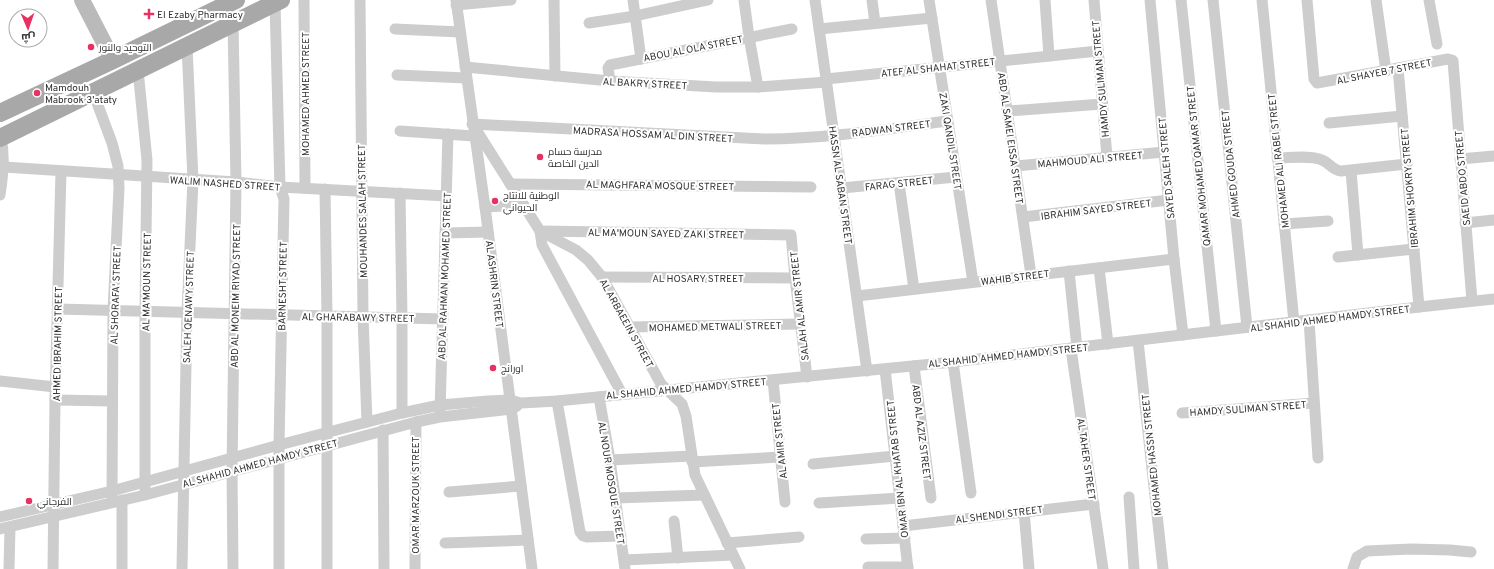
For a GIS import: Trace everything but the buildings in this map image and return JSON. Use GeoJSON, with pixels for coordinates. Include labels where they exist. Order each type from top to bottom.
{"type":"FeatureCollection","features":[{"type":"Feature","properties":{"kind":"main road"},"geometry":{"type":"LineString","coordinates":[[0,113],[236,0]]}},
{"type":"Feature","properties":{"kind":"main road"},"geometry":{"type":"LineString","coordinates":[[0,138],[278,2]]}},
{"type":"Feature","properties":{"kind":"street"},"geometry":{"type":"LineString","coordinates":[[82,0],[113,60]]}},
{"type":"Feature","properties":{"kind":"street","name":"MOHAMED AHMED STREET"},"geometry":{"type":"LineString","coordinates":[[304,0],[305,188]]}},
{"type":"Feature","properties":{"kind":"street","name":"MOUHANDES SALAH STREET"},"geometry":{"type":"LineString","coordinates":[[360,0],[363,317],[366,422]]}},
{"type":"Feature","properties":{"kind":"street"},"geometry":{"type":"LineString","coordinates":[[456,2],[511,0]]}},
{"type":"Feature","properties":{"kind":"street"},"geometry":{"type":"LineString","coordinates":[[554,0],[555,76]]}},
{"type":"Feature","properties":{"kind":"street"},"geometry":{"type":"LineString","coordinates":[[633,0],[641,59]]}},
{"type":"Feature","properties":{"kind":"street"},"geometry":{"type":"LineString","coordinates":[[589,23],[635,16],[708,0]]}},
{"type":"Feature","properties":{"kind":"street"},"geometry":{"type":"LineString","coordinates":[[744,0],[758,87]]}},
{"type":"Feature","properties":{"kind":"street","name":"HASSN AL SABAN STREET"},"geometry":{"type":"LineString","coordinates":[[815,0],[867,371]]}},
{"type":"Feature","properties":{"kind":"street"},"geometry":{"type":"LineString","coordinates":[[872,0],[875,24]]}},
{"type":"Feature","properties":{"kind":"street","name":"ZAKI QANDIL STREET"},"geometry":{"type":"LineString","coordinates":[[929,0],[973,282]]}},
{"type":"Feature","properties":{"kind":"street","name":"ABD AL SAMEI EISSA STREET"},"geometry":{"type":"LineString","coordinates":[[991,0],[1031,276]]}},
{"type":"Feature","properties":{"kind":"street"},"geometry":{"type":"LineString","coordinates":[[1045,0],[1049,56]]}},
{"type":"Feature","properties":{"kind":"street","name":"HAMDY SULIMAN STREET"},"geometry":{"type":"LineString","coordinates":[[1094,0],[1107,157]]}},
{"type":"Feature","properties":{"kind":"street","name":"SAYED SALEH STREET"},"geometry":{"type":"LineString","coordinates":[[1150,0],[1174,259],[1183,335]]}},
{"type":"Feature","properties":{"kind":"street","name":"QAMAR MOHAMED QAMAR STREET"},"geometry":{"type":"LineString","coordinates":[[1181,0],[1216,331]]}},
{"type":"Feature","properties":{"kind":"street","name":"AHMED GOUDA STREET"},"geometry":{"type":"LineString","coordinates":[[1213,0],[1247,327]]}},
{"type":"Feature","properties":{"kind":"street","name":"MOHAMED ALI RABEI STREET"},"geometry":{"type":"LineString","coordinates":[[1262,0],[1294,322]]}},
{"type":"Feature","properties":{"kind":"street","name":"AL SHAYEB 7 STREET"},"geometry":{"type":"LineString","coordinates":[[1307,0],[1314,79],[1317,82],[1321,83],[1448,59]]}},
{"type":"Feature","properties":{"kind":"street"},"geometry":{"type":"LineString","coordinates":[[1376,0],[1386,71]]}},
{"type":"Feature","properties":{"kind":"street"},"geometry":{"type":"LineString","coordinates":[[1429,0],[1437,44]]}},
{"type":"Feature","properties":{"kind":"street","name":"BARNESHT STREET"},"geometry":{"type":"LineString","coordinates":[[278,2],[280,188],[284,199],[279,445],[279,569]]}},
{"type":"Feature","properties":{"kind":"street","name":"AL ASHRIN STREET"},"geometry":{"type":"LineString","coordinates":[[456,2],[472,124],[485,207],[532,569]]}},
{"type":"Feature","properties":{"kind":"street"},"geometry":{"type":"LineString","coordinates":[[819,29],[932,18]]}},
{"type":"Feature","properties":{"kind":"street","name":"ABD AL MONEIM RIYAD STREET"},"geometry":{"type":"LineString","coordinates":[[233,23],[236,182],[232,458],[233,569]]}},
{"type":"Feature","properties":{"kind":"street"},"geometry":{"type":"LineString","coordinates":[[395,29],[460,32]]}},
{"type":"Feature","properties":{"kind":"street","name":"ABOU AL OLA STREET"},"geometry":{"type":"LineString","coordinates":[[610,81],[608,68],[610,65],[792,29]]}},
{"type":"Feature","properties":{"kind":"street","name":"SALEH QENAWY STREET"},"geometry":{"type":"LineString","coordinates":[[182,569],[187,313],[192,180],[187,46]]}},
{"type":"Feature","properties":{"kind":"street","name":"ATEF AL SHAHAT STREET"},"geometry":{"type":"LineString","coordinates":[[826,80],[1000,60],[1098,51]]}},
{"type":"Feature","properties":{"kind":"street","name":"SAEID ABDO STREET"},"geometry":{"type":"LineString","coordinates":[[1448,59],[1452,60],[1453,63],[1472,301]]}},
{"type":"Feature","properties":{"kind":"street","name":"IBRAHIM SHOKRY STREET"},"geometry":{"type":"LineString","coordinates":[[1398,68],[1419,307]]}},
{"type":"Feature","properties":{"kind":"street","name":"AL MA'MOUN STREET"},"geometry":{"type":"LineString","coordinates":[[138,70],[147,143],[145,495]]}},
{"type":"Feature","properties":{"kind":"street","name":"AL BAKRY STREET"},"geometry":{"type":"LineString","coordinates":[[397,76],[465,73],[555,76],[610,81],[716,87],[758,87],[826,80]]}},
{"type":"Feature","properties":{"kind":"street","name":"AL SHORAFA' STREET"},"geometry":{"type":"LineString","coordinates":[[93,92],[112,143],[119,175],[113,311],[112,491],[117,502],[122,569]]}},
{"type":"Feature","properties":{"kind":"street"},"geometry":{"type":"LineString","coordinates":[[1008,111],[1102,104]]}},
{"type":"Feature","properties":{"kind":"street"},"geometry":{"type":"LineString","coordinates":[[1329,123],[1402,116]]}},
{"type":"Feature","properties":{"kind":"street","name":"RADWAN STREET"},"geometry":{"type":"LineString","coordinates":[[834,136],[947,121]]}},
{"type":"Feature","properties":{"kind":"street"},"geometry":{"type":"LineString","coordinates":[[472,124],[540,231],[542,245],[622,394]]}},
{"type":"Feature","properties":{"kind":"street","name":"MADRASA HOSSAM AL DIN STREET"},"geometry":{"type":"LineString","coordinates":[[472,124],[733,139],[803,139],[834,136]]}},
{"type":"Feature","properties":{"kind":"street"},"geometry":{"type":"LineString","coordinates":[[400,131],[474,136]]}},
{"type":"Feature","properties":{"kind":"street","name":"ABD AL RAHMAN MOHAMED STREET"},"geometry":{"type":"LineString","coordinates":[[440,417],[448,134]]}},
{"type":"Feature","properties":{"kind":"street"},"geometry":{"type":"LineString","coordinates":[[0,138],[3,147],[4,167],[0,195]]}},
{"type":"Feature","properties":{"kind":"street","name":"MAHMOUD ALI STREET"},"geometry":{"type":"LineString","coordinates":[[1015,166],[1164,152]]}},
{"type":"Feature","properties":{"kind":"street"},"geometry":{"type":"LineString","coordinates":[[1460,159],[1494,156]]}},
{"type":"Feature","properties":{"kind":"street"},"geometry":{"type":"LineString","coordinates":[[1277,158],[1319,159],[1327,162],[1336,170],[1351,170],[1407,164]]}},
{"type":"Feature","properties":{"kind":"street","name":"WALIM NASHED STREET"},"geometry":{"type":"LineString","coordinates":[[4,167],[147,178],[236,182],[280,188],[362,190],[447,196]]}},
{"type":"Feature","properties":{"kind":"street"},"geometry":{"type":"LineString","coordinates":[[1351,170],[1358,255]]}},
{"type":"Feature","properties":{"kind":"street","name":"AHMED IBRAHIM STREET"},"geometry":{"type":"LineString","coordinates":[[53,569],[55,387],[61,171]]}},
{"type":"Feature","properties":{"kind":"street","name":"FARAG STREET"},"geometry":{"type":"LineString","coordinates":[[842,188],[956,177]]}},
{"type":"Feature","properties":{"kind":"street"},"geometry":{"type":"LineString","coordinates":[[899,183],[914,289]]}},
{"type":"Feature","properties":{"kind":"street","name":"AL MAGHFARA MOSQUE STREET"},"geometry":{"type":"LineString","coordinates":[[510,184],[811,187]]}},
{"type":"Feature","properties":{"kind":"street"},"geometry":{"type":"LineString","coordinates":[[325,189],[328,432],[327,569]]}},
{"type":"Feature","properties":{"kind":"street"},"geometry":{"type":"LineString","coordinates":[[400,193],[402,413]]}},
{"type":"Feature","properties":{"kind":"street","name":"IBRAHIM SAYED STREET"},"geometry":{"type":"LineString","coordinates":[[1023,217],[1169,200]]}},
{"type":"Feature","properties":{"kind":"street"},"geometry":{"type":"LineString","coordinates":[[485,207],[524,205]]}},
{"type":"Feature","properties":{"kind":"street"},"geometry":{"type":"LineString","coordinates":[[1465,223],[1494,220]]}},
{"type":"Feature","properties":{"kind":"street"},"geometry":{"type":"LineString","coordinates":[[1284,224],[1328,221]]}},
{"type":"Feature","properties":{"kind":"street","name":"AL MA'MOUN SAYED ZAKI STREET"},"geometry":{"type":"LineString","coordinates":[[540,231],[791,235]]}},
{"type":"Feature","properties":{"kind":"street","name":"AL ARBAEEIN STREET"},"geometry":{"type":"LineString","coordinates":[[540,231],[576,250],[588,260],[602,277],[661,384],[682,404],[686,416],[695,475],[740,569]]}},
{"type":"Feature","properties":{"kind":"street"},"geometry":{"type":"LineString","coordinates":[[445,232],[488,232]]}},
{"type":"Feature","properties":{"kind":"street","name":"SALAH AL AMIR STREET"},"geometry":{"type":"LineString","coordinates":[[791,235],[794,278],[807,377]]}},
{"type":"Feature","properties":{"kind":"street"},"geometry":{"type":"LineString","coordinates":[[1338,257],[1414,249]]}},
{"type":"Feature","properties":{"kind":"street","name":"WAHIB STREET"},"geometry":{"type":"LineString","coordinates":[[857,296],[1174,259]]}},
{"type":"Feature","properties":{"kind":"street"},"geometry":{"type":"LineString","coordinates":[[1099,268],[1108,344]]}},
{"type":"Feature","properties":{"kind":"street","name":"AL TAHER STREET"},"geometry":{"type":"LineString","coordinates":[[1069,271],[1074,348],[1103,569]]}},
{"type":"Feature","properties":{"kind":"street","name":"AL HOSARY STREET"},"geometry":{"type":"LineString","coordinates":[[602,277],[794,278]]}},
{"type":"Feature","properties":{"kind":"street","name":"AL SHAHID AHMED HAMDY STREET"},"geometry":{"type":"LineString","coordinates":[[5,528],[145,495],[183,483],[416,422],[521,403],[557,401],[953,362],[1494,299]]}},
{"type":"Feature","properties":{"kind":"street","name":"AL GHARABAWY STREET"},"geometry":{"type":"LineString","coordinates":[[58,309],[443,319]]}},
{"type":"Feature","properties":{"kind":"street"},"geometry":{"type":"LineString","coordinates":[[1309,320],[1318,458]]}},
{"type":"Feature","properties":{"kind":"street","name":"MOHAMED METWALI STREET"},"geometry":{"type":"LineString","coordinates":[[630,327],[800,324]]}},
{"type":"Feature","properties":{"kind":"street","name":"MOHAMED HASSN STREET"},"geometry":{"type":"LineString","coordinates":[[1138,341],[1163,569]]}},
{"type":"Feature","properties":{"kind":"street"},"geometry":{"type":"LineString","coordinates":[[953,362],[971,493]]}},
{"type":"Feature","properties":{"kind":"street","name":"ABD AL AZIZ STREET"},"geometry":{"type":"LineString","coordinates":[[914,366],[930,498]]}},
{"type":"Feature","properties":{"kind":"street","name":"OMAR IBN AL KHATAB STREET"},"geometry":{"type":"LineString","coordinates":[[885,369],[908,568]]}},
{"type":"Feature","properties":{"kind":"street"},"geometry":{"type":"LineString","coordinates":[[0,380],[55,387]]}},
{"type":"Feature","properties":{"kind":"street","name":"AL AMIR STREET"},"geometry":{"type":"LineString","coordinates":[[773,380],[785,502]]}},
{"type":"Feature","properties":{"kind":"street","name":"AL NOUR MOSQUE STREET"},"geometry":{"type":"LineString","coordinates":[[599,397],[616,498],[625,565]]}},
{"type":"Feature","properties":{"kind":"street"},"geometry":{"type":"LineString","coordinates":[[55,400],[112,401]]}},
{"type":"Feature","properties":{"kind":"street"},"geometry":{"type":"LineString","coordinates":[[557,401],[580,532],[583,536],[587,537],[621,536]]}},
{"type":"Feature","properties":{"kind":"street","name":"HAMDY SULIMAN STREET"},"geometry":{"type":"LineString","coordinates":[[1182,413],[1314,403]]}},
{"type":"Feature","properties":{"kind":"street","name":"AL SHAHID AHMED HAMDY STREET"},"geometry":{"type":"LineString","coordinates":[[0,517],[112,491],[402,413],[440,405],[510,405]]}},
{"type":"Feature","properties":{"kind":"street","name":"OMAR MARZOUK STREET"},"geometry":{"type":"LineString","coordinates":[[415,569],[416,422]]}},
{"type":"Feature","properties":{"kind":"street"},"geometry":{"type":"LineString","coordinates":[[383,430],[384,569]]}},
{"type":"Feature","properties":{"kind":"street"},"geometry":{"type":"LineString","coordinates":[[813,464],[895,456]]}},
{"type":"Feature","properties":{"kind":"street"},"geometry":{"type":"LineString","coordinates":[[610,460],[780,457]]}},
{"type":"Feature","properties":{"kind":"street"},"geometry":{"type":"LineString","coordinates":[[449,492],[521,486]]}},
{"type":"Feature","properties":{"kind":"street"},"geometry":{"type":"LineString","coordinates":[[616,498],[704,495]]}},
{"type":"Feature","properties":{"kind":"street"},"geometry":{"type":"LineString","coordinates":[[1129,497],[1134,569]]}},
{"type":"Feature","properties":{"kind":"street"},"geometry":{"type":"LineString","coordinates":[[819,503],[900,498]]}},
{"type":"Feature","properties":{"kind":"street","name":"AL SHENDI STREET"},"geometry":{"type":"LineString","coordinates":[[903,526],[1094,504]]}},
{"type":"Feature","properties":{"kind":"street"},"geometry":{"type":"LineString","coordinates":[[1024,511],[1029,569]]}},
{"type":"Feature","properties":{"kind":"street"},"geometry":{"type":"LineString","coordinates":[[674,521],[678,558]]}},
{"type":"Feature","properties":{"kind":"street"},"geometry":{"type":"LineString","coordinates":[[5,528],[9,569]]}},
{"type":"Feature","properties":{"kind":"street"},"geometry":{"type":"LineString","coordinates":[[727,543],[798,537]]}},
{"type":"Feature","properties":{"kind":"street"},"geometry":{"type":"LineString","coordinates":[[866,539],[905,538]]}},
{"type":"Feature","properties":{"kind":"street"},"geometry":{"type":"LineString","coordinates":[[445,544],[528,540]]}},
{"type":"Feature","properties":{"kind":"street"},"geometry":{"type":"LineString","coordinates":[[1353,569],[1357,557],[1367,551],[1428,548],[1472,552]]}},
{"type":"Feature","properties":{"kind":"street"},"geometry":{"type":"LineString","coordinates":[[625,565],[678,558],[733,555]]}},
{"type":"Feature","properties":{"kind":"street"},"geometry":{"type":"LineString","coordinates":[[868,567],[908,568]]}},
{"type":"Feature","properties":{"kind":"place","name":"El Ezaby Pharmacy"},"geometry":{"type":"Point","coordinates":[149,14]}},
{"type":"Feature","properties":{"kind":"place","name":"التوحيد والنور"},"geometry":{"type":"Point","coordinates":[91,47]}},
{"type":"Feature","properties":{"kind":"place","name":"Mamdouh Mabrook 3'ataty"},"geometry":{"type":"Point","coordinates":[37,93]}},
{"type":"Feature","properties":{"kind":"place","name":"مدرسة حسام الدين الخاصة"},"geometry":{"type":"Point","coordinates":[540,157]}},
{"type":"Feature","properties":{"kind":"place","name":"الوطنية للانتاج الحيواني"},"geometry":{"type":"Point","coordinates":[495,201]}},
{"type":"Feature","properties":{"kind":"place","name":"اورانج"},"geometry":{"type":"Point","coordinates":[493,368]}},
{"type":"Feature","properties":{"kind":"place","name":"الفرجاني"},"geometry":{"type":"Point","coordinates":[29,501]}}]}
